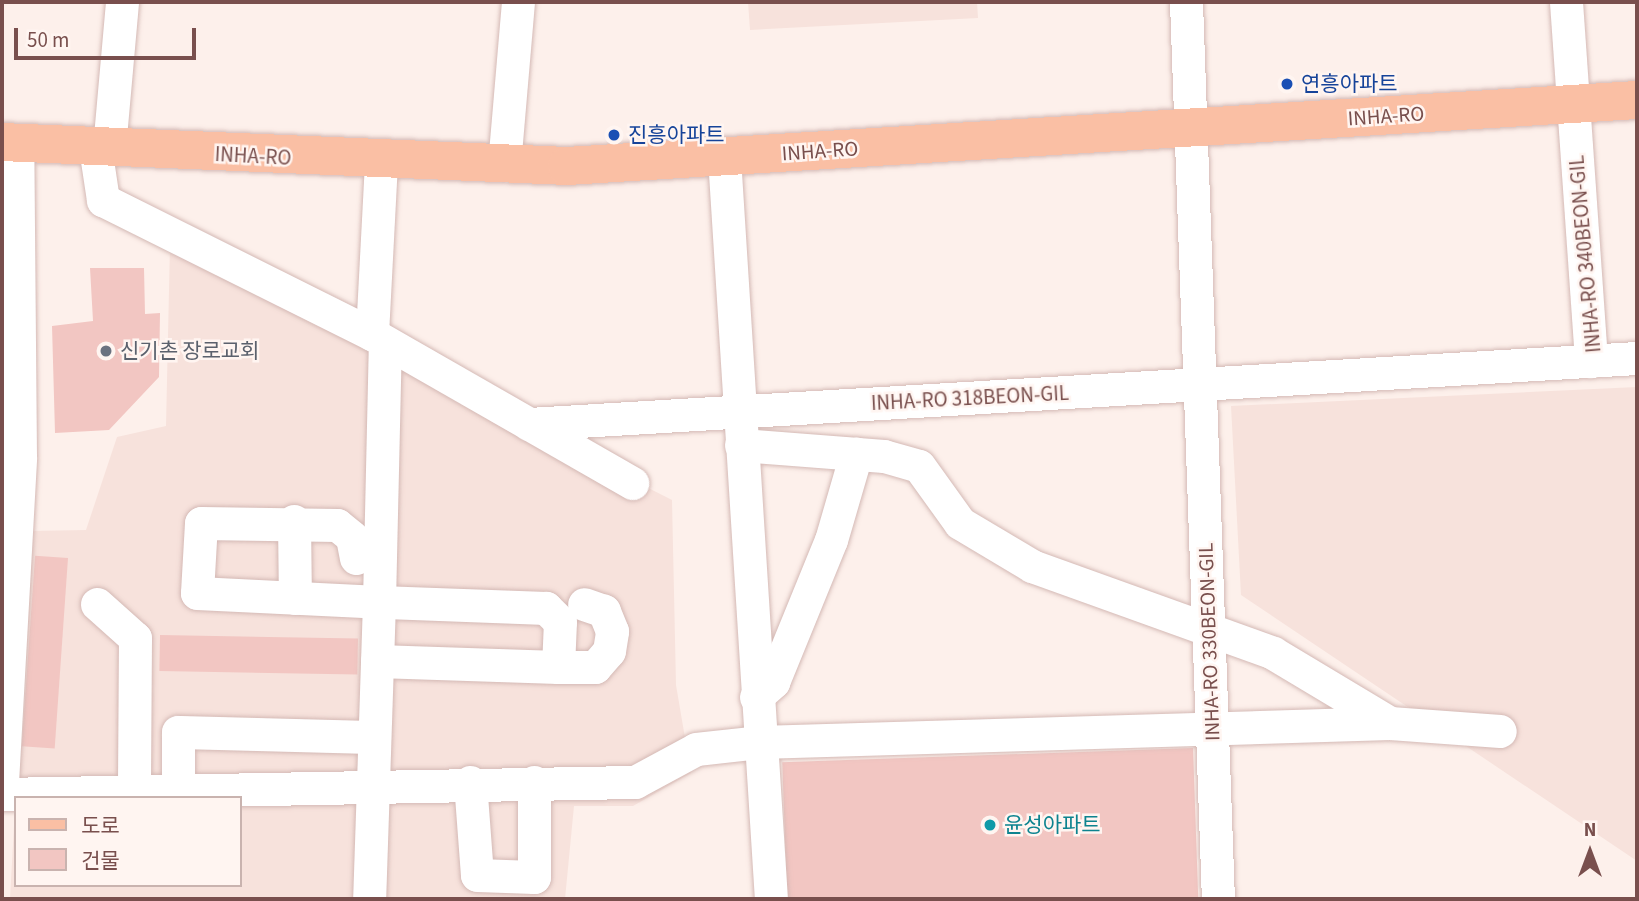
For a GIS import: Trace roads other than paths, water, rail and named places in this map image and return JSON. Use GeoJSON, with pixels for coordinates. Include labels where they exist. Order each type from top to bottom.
{"type":"FeatureCollection","features":[{"type":"Feature","properties":{"kind":"main road","name":"INHA-RO"},"geometry":{"type":"LineString","coordinates":[[9,143],[380,163],[504,165],[724,157],[1637,100]]}},
{"type":"Feature","properties":{"kind":"street"},"geometry":{"type":"LineString","coordinates":[[121,2],[102,148],[103,200],[164,226],[378,338],[632,483]]}},
{"type":"Feature","properties":{"kind":"street"},"geometry":{"type":"LineString","coordinates":[[504,165],[518,2]]}},
{"type":"Feature","properties":{"kind":"street","name":"INHA-RO 330BEON-GIL"},"geometry":{"type":"LineString","coordinates":[[1186,2],[1193,128],[1218,899]]}},
{"type":"Feature","properties":{"kind":"street","name":"INHA-RO 340BEON-GIL"},"geometry":{"type":"LineString","coordinates":[[1566,2],[1591,361],[1637,358]]}},
{"type":"Feature","properties":{"kind":"street"},"geometry":{"type":"LineString","coordinates":[[2,782],[11,432],[9,143]]}},
{"type":"Feature","properties":{"kind":"street"},"geometry":{"type":"LineString","coordinates":[[724,157],[756,696],[771,899]]}},
{"type":"Feature","properties":{"kind":"street"},"geometry":{"type":"LineString","coordinates":[[369,899],[379,602],[380,163]]}},
{"type":"Feature","properties":{"kind":"street"},"geometry":{"type":"LineString","coordinates":[[1201,384],[1591,361]]}},
{"type":"Feature","properties":{"kind":"street","name":"INHA-RO 318BEON-GIL"},"geometry":{"type":"LineString","coordinates":[[529,424],[1201,384]]}},
{"type":"Feature","properties":{"kind":"street"},"geometry":{"type":"LineString","coordinates":[[741,445],[856,454],[919,466],[960,523],[1032,566],[1209,633],[1273,653],[1390,723]]}},
{"type":"Feature","properties":{"kind":"street"},"geometry":{"type":"LineString","coordinates":[[756,696],[773,682],[826,553],[856,454]]}},
{"type":"Feature","properties":{"kind":"street"},"geometry":{"type":"LineString","coordinates":[[294,521],[295,598]]}},
{"type":"Feature","properties":{"kind":"street"},"geometry":{"type":"LineString","coordinates":[[356,558],[352,537],[337,524],[294,521],[201,523],[197,593],[546,608],[560,622],[558,667]]}},
{"type":"Feature","properties":{"kind":"street"},"geometry":{"type":"LineString","coordinates":[[97,604],[135,638],[134,790]]}},
{"type":"Feature","properties":{"kind":"street"},"geometry":{"type":"LineString","coordinates":[[377,661],[594,667],[609,651],[612,631],[604,611],[584,604]]}},
{"type":"Feature","properties":{"kind":"street"},"geometry":{"type":"LineString","coordinates":[[2,794],[371,783],[635,782],[696,749],[759,742],[1031,735],[1212,726],[1390,723],[1500,731]]}},
{"type":"Feature","properties":{"kind":"street"},"geometry":{"type":"LineString","coordinates":[[178,789],[178,732],[373,737]]}},
{"type":"Feature","properties":{"kind":"street"},"geometry":{"type":"LineString","coordinates":[[470,782],[477,875],[534,877],[534,782]]}},
{"type":"Feature","properties":{"kind":"place","name":"연흥아파트"},"geometry":{"type":"Point","coordinates":[1287,84]}},
{"type":"Feature","properties":{"kind":"place","name":"진흥아파트"},"geometry":{"type":"Point","coordinates":[614,135]}},
{"type":"Feature","properties":{"kind":"place","name":"신기촌 장로교회"},"geometry":{"type":"Point","coordinates":[106,351]}},
{"type":"Feature","properties":{"kind":"place","name":"윤성아파트"},"geometry":{"type":"Point","coordinates":[990,825]}}]}
